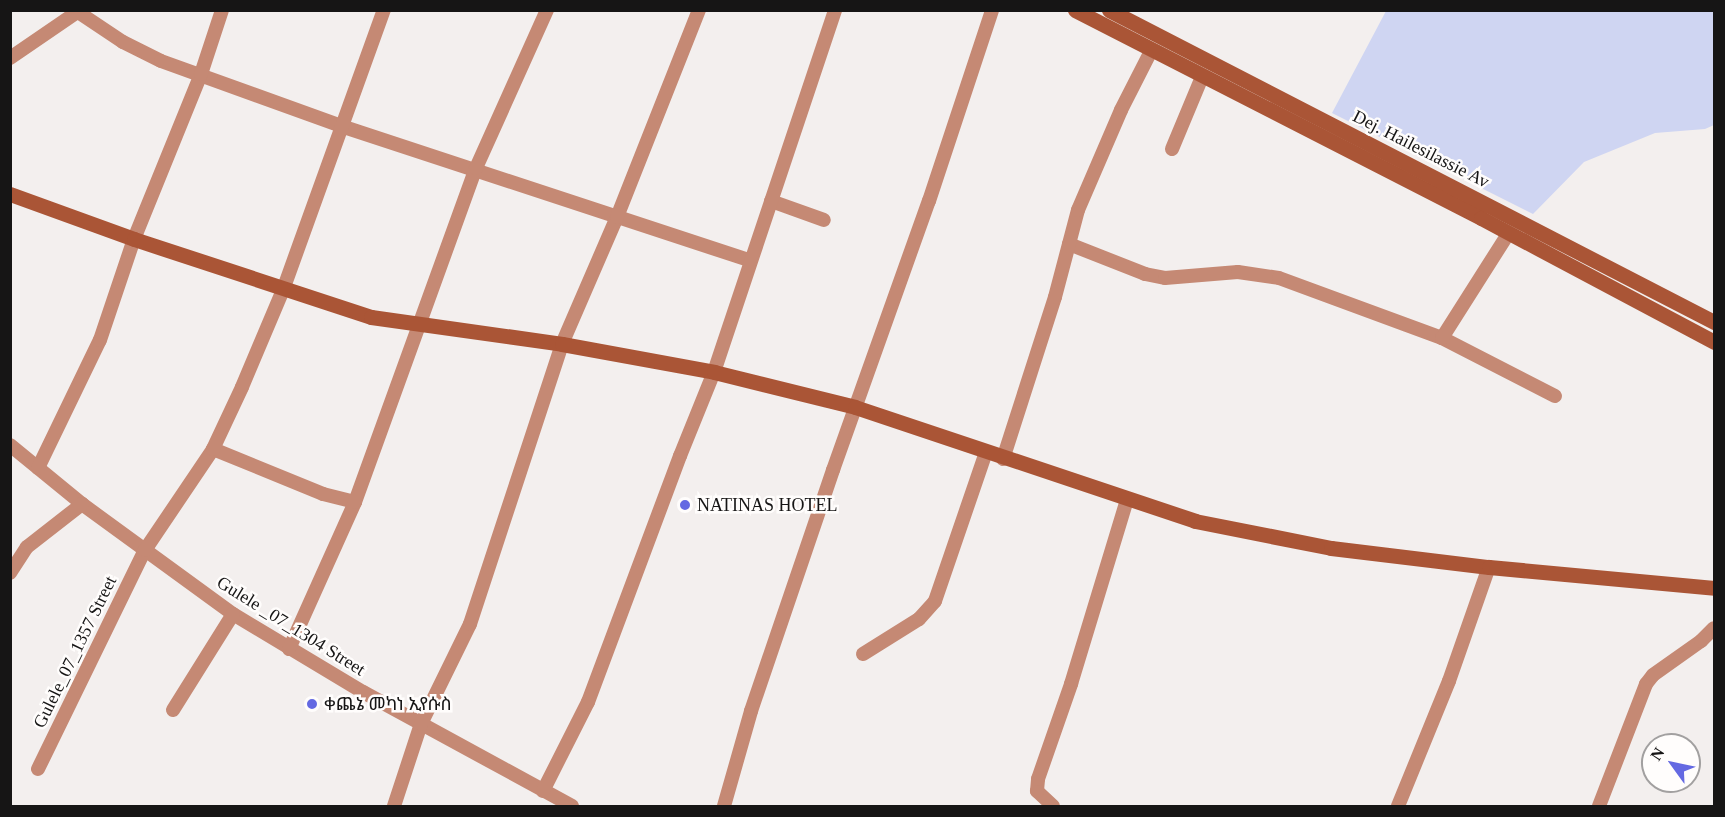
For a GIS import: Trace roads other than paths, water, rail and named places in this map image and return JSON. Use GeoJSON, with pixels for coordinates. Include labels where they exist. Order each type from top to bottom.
{"type":"FeatureCollection","features":[{"type":"Feature","properties":{"kind":"main road"},"geometry":{"type":"LineString","coordinates":[[1074,10],[1714,342]]}},
{"type":"Feature","properties":{"kind":"main road","name":"Dej. Hailesilassie Av"},"geometry":{"type":"LineString","coordinates":[[1109,10],[1714,322]]}},
{"type":"Feature","properties":{"kind":"main road"},"geometry":{"type":"LineString","coordinates":[[10,194],[134,239],[371,318],[562,344],[714,372],[855,407],[1003,459],[1195,521],[1331,548],[1489,567],[1714,588]]}},
{"type":"Feature","properties":{"kind":"street"},"geometry":{"type":"LineString","coordinates":[[38,468],[100,340],[134,239],[201,74],[222,10]]}},
{"type":"Feature","properties":{"kind":"street","name":"Gulele_07_1357 Street"},"geometry":{"type":"LineString","coordinates":[[38,769],[145,550],[213,449],[283,290],[344,127],[384,10]]}},
{"type":"Feature","properties":{"kind":"street"},"geometry":{"type":"LineString","coordinates":[[289,649],[355,502],[476,168],[547,10]]}},
{"type":"Feature","properties":{"kind":"street"},"geometry":{"type":"LineString","coordinates":[[394,807],[421,724],[470,624],[562,344],[618,217],[699,10]]}},
{"type":"Feature","properties":{"kind":"street"},"geometry":{"type":"LineString","coordinates":[[543,791],[588,702],[680,456],[714,372],[835,10]]}},
{"type":"Feature","properties":{"kind":"street"},"geometry":{"type":"LineString","coordinates":[[724,807],[751,711],[855,407],[929,201],[992,10]]}},
{"type":"Feature","properties":{"kind":"street"},"geometry":{"type":"LineString","coordinates":[[10,58],[79,11],[142,53],[344,127],[476,168],[751,261]]}},
{"type":"Feature","properties":{"kind":"street"},"geometry":{"type":"LineString","coordinates":[[1003,459],[1055,297],[1083,200],[1121,110],[1151,51]]}},
{"type":"Feature","properties":{"kind":"street"},"geometry":{"type":"LineString","coordinates":[[1172,149],[1202,77]]}},
{"type":"Feature","properties":{"kind":"street"},"geometry":{"type":"LineString","coordinates":[[771,201],[824,220]]}},
{"type":"Feature","properties":{"kind":"street"},"geometry":{"type":"LineString","coordinates":[[1442,338],[1508,234]]}},
{"type":"Feature","properties":{"kind":"street"},"geometry":{"type":"LineString","coordinates":[[1069,244],[1145,274],[1165,278],[1238,272],[1279,278],[1442,338],[1555,396]]}},
{"type":"Feature","properties":{"kind":"street","name":"Gulele _07_1304 Street"},"geometry":{"type":"LineString","coordinates":[[10,444],[82,504],[232,614],[421,724],[572,807]]}},
{"type":"Feature","properties":{"kind":"street"},"geometry":{"type":"LineString","coordinates":[[213,449],[323,494],[355,502]]}},
{"type":"Feature","properties":{"kind":"street"},"geometry":{"type":"LineString","coordinates":[[863,654],[919,620],[935,602],[986,452]]}},
{"type":"Feature","properties":{"kind":"street"},"geometry":{"type":"LineString","coordinates":[[1053,807],[1038,791],[1038,779],[1071,684],[1127,500]]}},
{"type":"Feature","properties":{"kind":"street"},"geometry":{"type":"LineString","coordinates":[[10,573],[27,547],[82,504]]}},
{"type":"Feature","properties":{"kind":"street"},"geometry":{"type":"LineString","coordinates":[[1398,807],[1449,681],[1489,567]]}},
{"type":"Feature","properties":{"kind":"street"},"geometry":{"type":"LineString","coordinates":[[173,711],[232,614]]}},
{"type":"Feature","properties":{"kind":"street"},"geometry":{"type":"LineString","coordinates":[[1599,807],[1646,684],[1653,675],[1701,642],[1714,628]]}},
{"type":"Feature","properties":{"kind":"place","name":"NATINAS HOTEL"},"geometry":{"type":"Point","coordinates":[685,505]}},
{"type":"Feature","properties":{"kind":"place","name":"ቀጨኔ መካነ ኢየሱስ"},"geometry":{"type":"Point","coordinates":[312,704]}}]}
